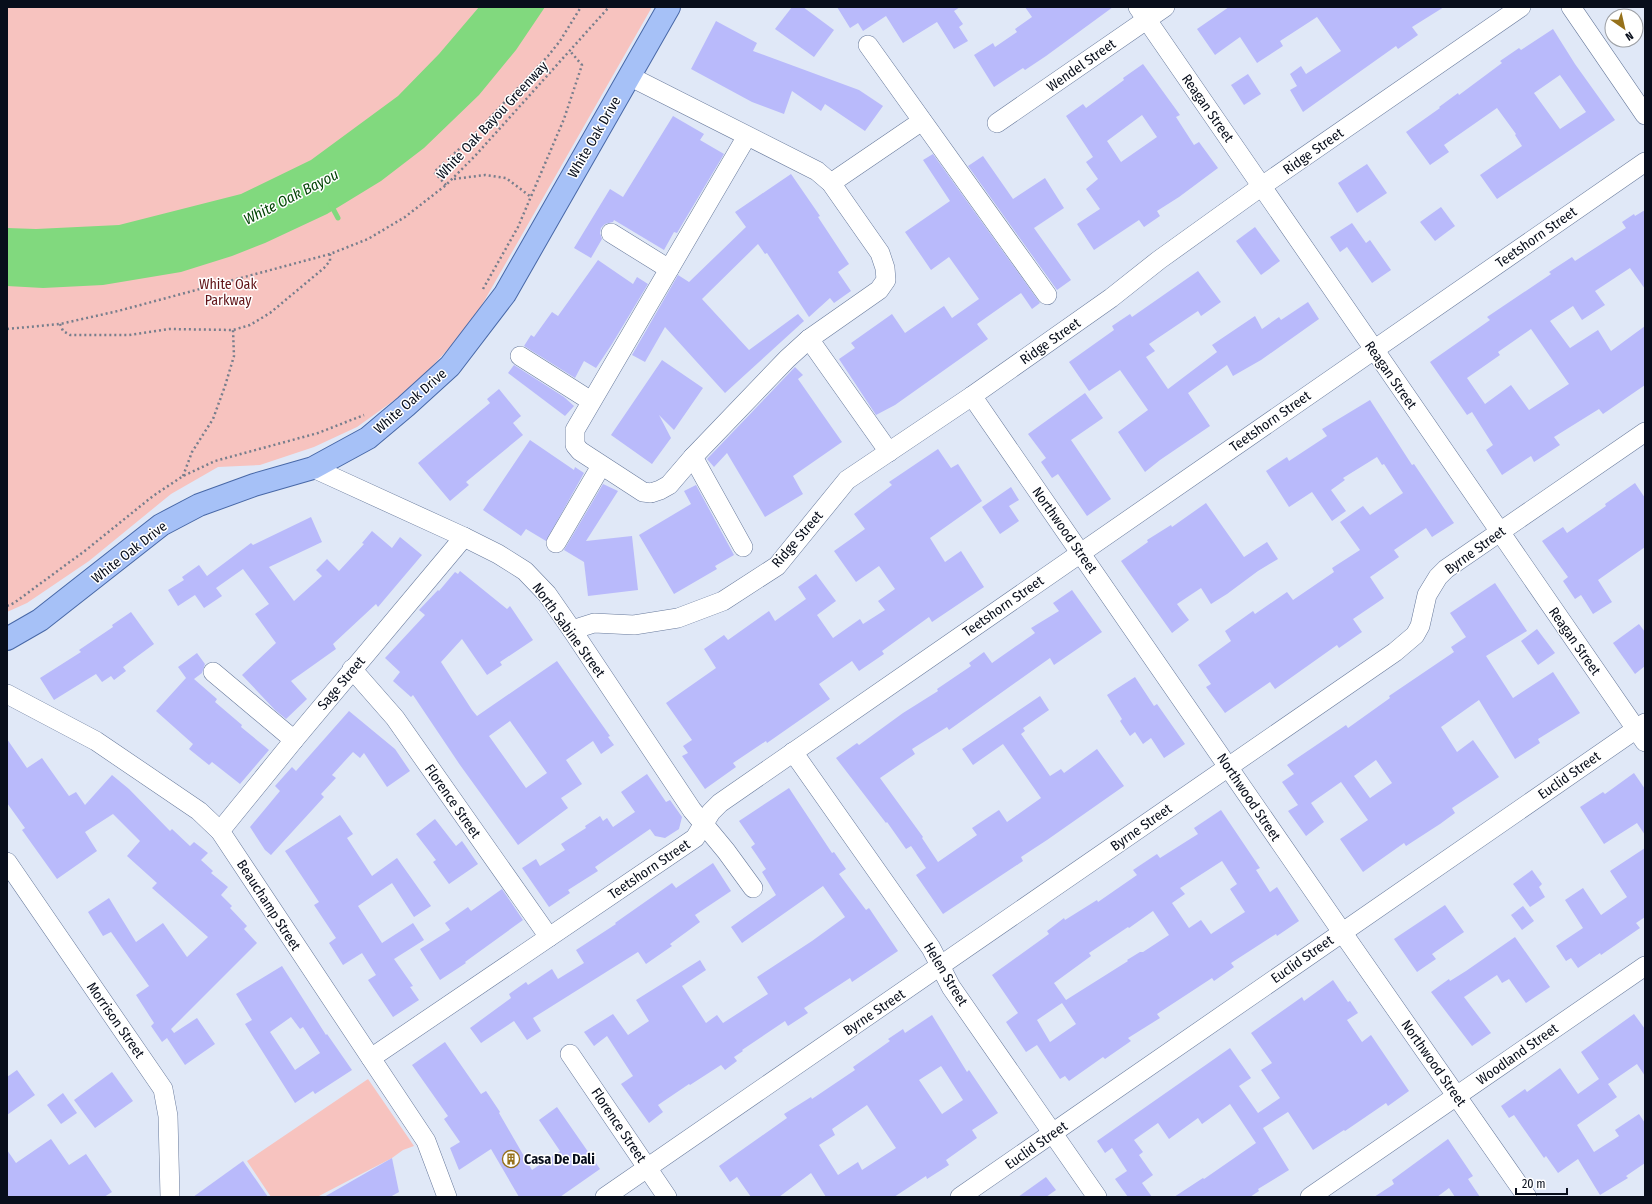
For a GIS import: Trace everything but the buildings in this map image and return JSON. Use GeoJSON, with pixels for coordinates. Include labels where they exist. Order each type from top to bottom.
{"type":"FeatureCollection","features":[{"type":"Feature","properties":{"kind":"main road","name":"White Oak Drive"},"geometry":{"type":"LineString","coordinates":[[7,639],[40,620],[161,525],[199,505],[254,485],[313,468],[368,438],[450,366],[505,294],[669,7]]}},
{"type":"Feature","properties":{"kind":"street","name":"Wendel Street"},"geometry":{"type":"LineString","coordinates":[[997,123],[1142,13],[1166,7]]}},
{"type":"Feature","properties":{"kind":"street","name":"Ridge Street"},"geometry":{"type":"LineString","coordinates":[[572,630],[594,623],[634,625],[678,618],[723,601],[777,566],[847,480],[972,396],[1111,298],[1159,260],[1262,186],[1521,7]]}},
{"type":"Feature","properties":{"kind":"street"},"geometry":{"type":"LineString","coordinates":[[1571,7],[1645,115]]}},
{"type":"Feature","properties":{"kind":"street","name":"Reagan Street"},"geometry":{"type":"LineString","coordinates":[[1142,13],[1500,532],[1642,732]]}},
{"type":"Feature","properties":{"kind":"street"},"geometry":{"type":"LineString","coordinates":[[868,45],[1046,295]]}},
{"type":"Feature","properties":{"kind":"street"},"geometry":{"type":"LineString","coordinates":[[629,76],[817,171],[831,183],[880,252],[885,268],[886,280],[879,290],[809,339],[787,359],[693,457],[669,485],[651,493],[643,492],[580,451],[575,445],[575,430],[747,136]]}},
{"type":"Feature","properties":{"kind":"street"},"geometry":{"type":"LineString","coordinates":[[831,183],[922,121]]}},
{"type":"Feature","properties":{"kind":"street","name":"Teetshorn Street"},"geometry":{"type":"LineString","coordinates":[[371,1058],[695,838],[711,812],[720,803],[1645,162]]}},
{"type":"Feature","properties":{"kind":"street"},"geometry":{"type":"LineString","coordinates":[[611,233],[669,268]]}},
{"type":"Feature","properties":{"kind":"street"},"geometry":{"type":"LineString","coordinates":[[809,339],[889,452]]}},
{"type":"Feature","properties":{"kind":"street"},"geometry":{"type":"LineString","coordinates":[[520,356],[591,401]]}},
{"type":"Feature","properties":{"kind":"street","name":"Northwood Street"},"geometry":{"type":"LineString","coordinates":[[972,396],[1527,1197]]}},
{"type":"Feature","properties":{"kind":"street","name":"Byrne Street"},"geometry":{"type":"LineString","coordinates":[[605,1197],[940,967],[1408,642],[1420,626],[1427,595],[1438,577],[1446,569],[1645,432]]}},
{"type":"Feature","properties":{"kind":"street"},"geometry":{"type":"LineString","coordinates":[[693,457],[743,547]]}},
{"type":"Feature","properties":{"kind":"street"},"geometry":{"type":"LineString","coordinates":[[556,543],[601,466]]}},
{"type":"Feature","properties":{"kind":"street","name":"North Sabine Street"},"geometry":{"type":"LineString","coordinates":[[313,468],[464,537],[498,554],[525,571],[547,594],[692,810],[726,851],[753,888]]}},
{"type":"Feature","properties":{"kind":"street","name":"Sage Street"},"geometry":{"type":"LineString","coordinates":[[220,831],[352,669],[464,537]]}},
{"type":"Feature","properties":{"kind":"street","name":"Florence Street"},"geometry":{"type":"LineString","coordinates":[[352,669],[395,718],[549,937]]}},
{"type":"Feature","properties":{"kind":"street"},"geometry":{"type":"LineString","coordinates":[[212,672],[294,740]]}},
{"type":"Feature","properties":{"kind":"street","name":"Beauchamp Street"},"geometry":{"type":"LineString","coordinates":[[7,694],[96,741],[199,811],[220,831],[426,1141],[447,1197]]}},
{"type":"Feature","properties":{"kind":"street","name":"Euclid Street"},"geometry":{"type":"LineString","coordinates":[[960,1197],[1342,932],[1642,732]]}},
{"type":"Feature","properties":{"kind":"street","name":"Helen Street"},"geometry":{"type":"LineString","coordinates":[[793,752],[931,948],[951,987],[1054,1133],[1097,1197]]}},
{"type":"Feature","properties":{"kind":"street","name":"Morrison Street"},"geometry":{"type":"LineString","coordinates":[[7,862],[163,1089],[168,1116],[170,1197]]}},
{"type":"Feature","properties":{"kind":"street","name":"Woodland Street"},"geometry":{"type":"LineString","coordinates":[[1310,1197],[1645,966]]}},
{"type":"Feature","properties":{"kind":"street","name":"Florence Street"},"geometry":{"type":"LineString","coordinates":[[570,1054],[667,1197]]}},
{"type":"Feature","properties":{"kind":"path"},"geometry":{"type":"LineString","coordinates":[[446,185],[434,172],[469,140],[548,56],[560,41],[580,7]]}},
{"type":"Feature","properties":{"kind":"path","name":"White Oak Bayou Greenway"},"geometry":{"type":"LineString","coordinates":[[7,329],[60,324],[126,309],[330,254],[368,240],[405,217],[453,179],[476,156],[609,7]]}},
{"type":"Feature","properties":{"kind":"path"},"geometry":{"type":"LineString","coordinates":[[480,293],[518,227],[564,119],[582,65],[570,51]]}},
{"type":"Feature","properties":{"kind":"path"},"geometry":{"type":"LineString","coordinates":[[453,179],[485,175],[506,178],[531,197]]}},
{"type":"Feature","properties":{"kind":"path"},"geometry":{"type":"LineString","coordinates":[[60,324],[63,331],[70,334],[129,335],[169,329],[233,330],[250,325],[270,313],[324,268],[330,261],[330,254]]}},
{"type":"Feature","properties":{"kind":"path"},"geometry":{"type":"LineString","coordinates":[[183,476],[192,452],[213,418],[225,386],[234,356],[233,330]]}},
{"type":"Feature","properties":{"kind":"path"},"geometry":{"type":"LineString","coordinates":[[7,606],[14,603],[86,550],[153,496],[183,476],[215,461],[318,433],[364,415],[370,411]]}},
{"type":"Feature","properties":{"kind":"green space","name":"White Oak Parkway"},"geometry":{"type":"Polygon","coordinates":[[[7,7],[652,7],[479,310],[449,348],[414,386],[357,427],[314,447],[260,465],[218,467],[171,494],[89,561],[27,603],[7,612],[7,7]]]}},
{"type":"Feature","properties":{"kind":"green space"},"geometry":{"type":"Polygon","coordinates":[[[368,1079],[414,1146],[403,1150],[392,1158],[317,1197],[271,1197],[247,1161],[368,1079]]]}},
{"type":"Feature","properties":{"kind":"water","name":"White Oak Bayou"},"geometry":{"type":"Polygon","coordinates":[[[479,7],[545,7],[516,50],[479,95],[424,148],[381,181],[327,214],[265,243],[232,256],[181,272],[103,285],[43,288],[7,286],[7,228],[36,229],[119,225],[241,194],[311,160],[398,96],[439,54],[479,7]]]}},
{"type":"Feature","properties":{"kind":"waterway"},"geometry":{"type":"LineString","coordinates":[[331,205],[338,218]]}},
{"type":"Feature","properties":{"kind":"place","name":"Casa De Dali"},"geometry":{"type":"Point","coordinates":[511,1159]}}]}
